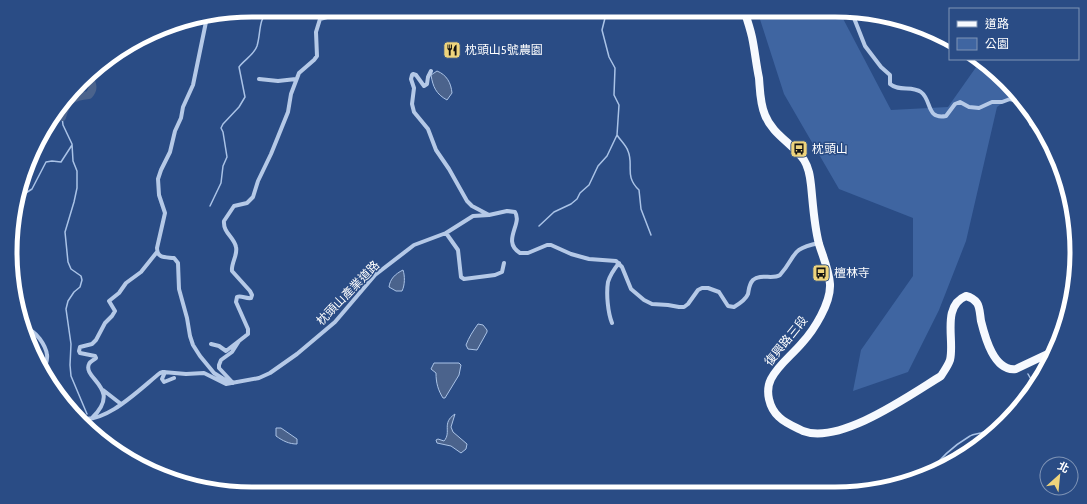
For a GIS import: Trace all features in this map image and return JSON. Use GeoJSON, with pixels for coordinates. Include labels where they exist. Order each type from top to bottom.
{"type":"FeatureCollection","features":[{"type":"Feature","properties":{"kind":"main road","name":"復興路三段"},"geometry":{"type":"LineString","coordinates":[[746,17],[752,36],[764,113],[772,127],[798,152],[808,167],[819,242],[830,285],[825,306],[818,321],[779,368],[771,380],[768,387],[768,396],[773,410],[782,420],[795,427],[808,432],[823,434],[857,425],[898,403],[940,376],[946,369],[950,360],[951,352],[951,317],[955,306],[966,296],[971,298],[977,304],[986,338],[993,354],[1004,367],[1010,370],[1016,369],[1047,354]]}},
{"type":"Feature","properties":{"kind":"street"},"geometry":{"type":"LineString","coordinates":[[211,344],[219,346],[226,351],[248,334],[248,329],[236,299],[238,296],[251,298],[252,295],[250,290],[232,272],[232,264],[237,249],[234,241],[225,229],[224,221],[234,206],[247,203],[253,197],[262,170],[271,154],[288,112],[296,79],[302,69],[316,58],[318,52],[317,27],[320,19],[324,17],[335,17]]}},
{"type":"Feature","properties":{"kind":"street"},"geometry":{"type":"LineString","coordinates":[[854,18],[865,46],[881,67],[890,75],[890,84],[896,88],[921,91],[927,99],[930,111],[938,116],[946,116],[955,104],[960,102],[969,107],[979,108],[992,102],[1002,102],[1010,99],[1015,100]]}},
{"type":"Feature","properties":{"kind":"street"},"geometry":{"type":"LineString","coordinates":[[122,404],[103,390],[90,373],[88,368],[90,362],[96,358],[95,356],[80,353],[79,351],[80,348],[92,344],[96,340],[105,322],[114,314],[115,311],[109,301],[119,294],[126,283],[141,272],[145,265],[157,252],[157,244],[165,213],[159,195],[158,179],[170,152],[183,107],[193,85],[206,22]]}},
{"type":"Feature","properties":{"kind":"street"},"geometry":{"type":"LineString","coordinates":[[431,71],[427,84],[424,86],[416,75],[412,75],[411,79],[414,88],[412,109],[430,132],[436,150],[449,169],[467,201],[472,206],[490,215]]}},
{"type":"Feature","properties":{"kind":"street"},"geometry":{"type":"LineString","coordinates":[[259,79],[278,81],[296,79]]}},
{"type":"Feature","properties":{"kind":"street","name":"枕頭山產業道路"},"geometry":{"type":"LineString","coordinates":[[166,372],[186,374],[204,373],[222,383],[232,383],[260,378],[270,373],[308,346],[335,322],[376,275],[405,251],[414,245],[446,233],[473,216],[490,215],[507,211],[515,212],[517,218],[512,241],[514,248],[520,253],[528,253],[547,245],[551,245],[571,254],[589,259],[613,260],[619,263]]}},
{"type":"Feature","properties":{"kind":"street"},"geometry":{"type":"LineString","coordinates":[[446,233],[458,250],[460,277],[464,279],[495,275],[502,272],[504,263]]}},
{"type":"Feature","properties":{"kind":"street"},"geometry":{"type":"LineString","coordinates":[[612,324],[609,311],[608,282],[619,263],[631,289],[644,300],[652,304],[668,305],[679,308],[684,307],[698,290],[708,288],[719,292],[728,306],[734,307],[748,296],[750,284],[754,279],[762,277],[777,277],[784,271],[800,248],[819,242]]}},
{"type":"Feature","properties":{"kind":"street"},"geometry":{"type":"LineString","coordinates":[[157,252],[163,257],[174,258],[178,263],[179,289],[188,318],[190,336],[200,356],[214,373],[232,383]]}},
{"type":"Feature","properties":{"kind":"street"},"geometry":{"type":"LineString","coordinates":[[30,330],[36,333],[46,351],[47,358],[45,365]]}},
{"type":"Feature","properties":{"kind":"street"},"geometry":{"type":"LineString","coordinates":[[232,383],[219,368],[219,365],[221,360],[232,352],[239,341]]}},
{"type":"Feature","properties":{"kind":"street"},"geometry":{"type":"LineString","coordinates":[[166,372],[162,379],[164,382],[174,378]]}},
{"type":"Feature","properties":{"kind":"street"},"geometry":{"type":"LineString","coordinates":[[88,420],[102,415],[122,404],[160,373],[166,372]]}},
{"type":"Feature","properties":{"kind":"street"},"geometry":{"type":"LineString","coordinates":[[92,419],[98,413],[103,404],[103,390]]}},
{"type":"Feature","properties":{"kind":"green space"},"geometry":{"type":"Polygon","coordinates":[[[759,17],[842,17],[891,110],[948,107],[977,65],[990,75],[1012,97],[997,107],[966,241],[939,310],[908,372],[853,391],[861,350],[913,276],[913,218],[839,189],[784,94],[759,17]]]}},
{"type":"Feature","properties":{"kind":"shaded area"},"geometry":{"type":"Polygon","coordinates":[[[437,71],[446,77],[451,86],[452,93],[447,100],[438,93],[433,83],[431,75],[437,71]]]}},
{"type":"Feature","properties":{"kind":"shaded area"},"geometry":{"type":"Polygon","coordinates":[[[403,270],[403,289],[402,291],[396,291],[389,287],[390,282],[393,277],[403,270]]]}},
{"type":"Feature","properties":{"kind":"shaded area"},"geometry":{"type":"Polygon","coordinates":[[[478,324],[483,325],[487,332],[477,350],[468,349],[466,345],[478,324]]]}},
{"type":"Feature","properties":{"kind":"shaded area"},"geometry":{"type":"Polygon","coordinates":[[[434,363],[459,363],[461,365],[459,375],[445,398],[443,398],[439,389],[436,373],[431,369],[434,363]]]}},
{"type":"Feature","properties":{"kind":"shaded area"},"geometry":{"type":"Polygon","coordinates":[[[455,414],[451,427],[453,432],[467,444],[466,449],[461,453],[451,446],[437,443],[436,440],[438,439],[444,441],[447,434],[448,421],[455,414]]]}},
{"type":"Feature","properties":{"kind":"shaded area"},"geometry":{"type":"Polygon","coordinates":[[[276,428],[281,428],[297,439],[297,444],[286,442],[276,436],[276,428]]]}},
{"type":"Feature","properties":{"kind":"waterway"},"geometry":{"type":"LineString","coordinates":[[210,206],[221,183],[223,166],[227,157],[221,128],[239,107],[245,97],[239,67],[256,49],[264,17]]}},
{"type":"Feature","properties":{"kind":"waterway"},"geometry":{"type":"LineString","coordinates":[[539,226],[554,212],[571,204],[577,199],[580,193],[589,185],[598,166],[607,156],[617,135],[619,105],[614,95],[615,68],[609,57],[602,30],[605,17]]}},
{"type":"Feature","properties":{"kind":"waterway"},"geometry":{"type":"LineString","coordinates":[[74,98],[89,95],[91,93],[92,86],[91,81]]}},
{"type":"Feature","properties":{"kind":"waterway"},"geometry":{"type":"LineString","coordinates":[[62,117],[64,111]]}},
{"type":"Feature","properties":{"kind":"waterway"},"geometry":{"type":"LineString","coordinates":[[59,118],[62,117],[63,125],[72,144],[73,161],[77,171],[77,188],[65,232],[68,262],[71,269],[81,276],[82,280],[80,287],[74,292],[68,301],[66,309],[71,344],[71,376],[87,414]]}},
{"type":"Feature","properties":{"kind":"waterway"},"geometry":{"type":"LineString","coordinates":[[617,135],[626,147],[630,156],[632,180],[634,185],[639,190],[641,209],[651,235]]}},
{"type":"Feature","properties":{"kind":"waterway"},"geometry":{"type":"LineString","coordinates":[[24,194],[32,189],[46,162],[61,162],[72,145]]}},
{"type":"Feature","properties":{"kind":"waterway"},"geometry":{"type":"LineString","coordinates":[[1028,374],[1032,381]]}},
{"type":"Feature","properties":{"kind":"waterway"},"geometry":{"type":"LineString","coordinates":[[993,426],[1003,416]]}},
{"type":"Feature","properties":{"kind":"waterway"},"geometry":{"type":"LineString","coordinates":[[936,464],[952,449],[971,435],[981,433],[993,426]]}},
{"type":"Feature","properties":{"kind":"place","name":"枕頭山5號農園"},"geometry":{"type":"Point","coordinates":[452,50]}},
{"type":"Feature","properties":{"kind":"place","name":"枕頭山"},"geometry":{"type":"Point","coordinates":[799,149]}},
{"type":"Feature","properties":{"kind":"place","name":"檀林寺"},"geometry":{"type":"Point","coordinates":[821,273]}}]}
